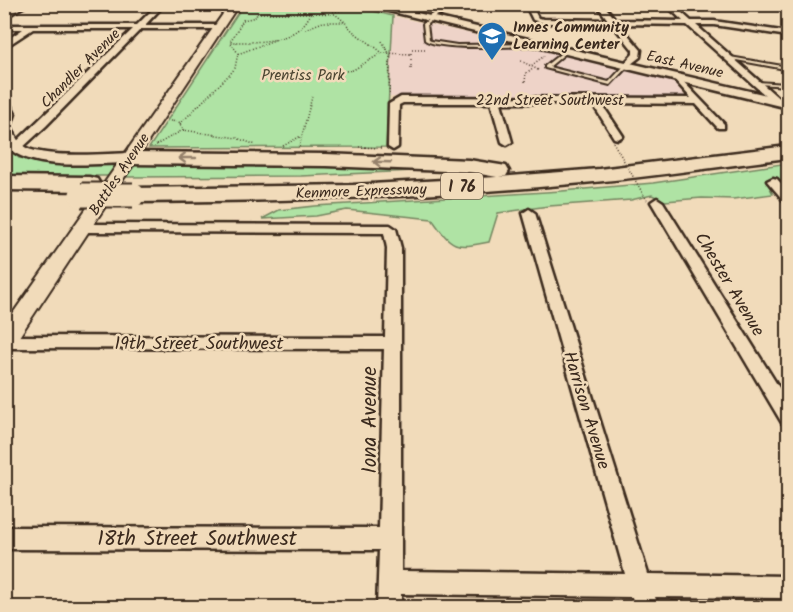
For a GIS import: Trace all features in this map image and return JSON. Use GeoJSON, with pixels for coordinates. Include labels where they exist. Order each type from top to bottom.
{"type":"FeatureCollection","features":[{"type":"Feature","properties":{"kind":"highway","name":"Kenmore Expressway"},"geometry":{"type":"LineString","coordinates":[[136,190],[503,171],[789,140]]}},
{"type":"Feature","properties":{"kind":"highway","name":"Kenmore Expressway"},"geometry":{"type":"LineString","coordinates":[[4,194],[85,190],[338,192],[494,184],[670,168],[789,152]]}},
{"type":"Feature","properties":{"kind":"highway"},"geometry":{"type":"LineString","coordinates":[[130,158],[367,161],[469,166],[503,171]]}},
{"type":"Feature","properties":{"kind":"highway","name":"Kenmore Expressway"},"geometry":{"type":"LineString","coordinates":[[4,183],[85,190]]}},
{"type":"Feature","properties":{"kind":"main road","name":"East Avenue"},"geometry":{"type":"LineString","coordinates":[[367,5],[391,7],[428,20],[783,103]]}},
{"type":"Feature","properties":{"kind":"main road"},"geometry":{"type":"LineString","coordinates":[[4,105],[8,114],[4,126],[16,148],[26,154],[130,158]]}},
{"type":"Feature","properties":{"kind":"street"},"geometry":{"type":"LineString","coordinates":[[4,16],[25,4]]}},
{"type":"Feature","properties":{"kind":"street","name":"Chandler Avenue"},"geometry":{"type":"LineString","coordinates":[[16,148],[43,124],[162,4]]}},
{"type":"Feature","properties":{"kind":"street","name":"Battles Avenue"},"geometry":{"type":"LineString","coordinates":[[5,343],[235,4]]}},
{"type":"Feature","properties":{"kind":"street"},"geometry":{"type":"LineString","coordinates":[[428,20],[455,4]]}},
{"type":"Feature","properties":{"kind":"street"},"geometry":{"type":"LineString","coordinates":[[528,4],[537,20],[727,24],[789,34]]}},
{"type":"Feature","properties":{"kind":"street"},"geometry":{"type":"LineString","coordinates":[[599,4],[637,50],[637,55],[626,66]]}},
{"type":"Feature","properties":{"kind":"street"},"geometry":{"type":"LineString","coordinates":[[668,4],[783,103]]}},
{"type":"Feature","properties":{"kind":"street"},"geometry":{"type":"LineString","coordinates":[[4,27],[219,27]]}},
{"type":"Feature","properties":{"kind":"street"},"geometry":{"type":"LineString","coordinates":[[4,46],[31,27]]}},
{"type":"Feature","properties":{"kind":"street"},"geometry":{"type":"LineString","coordinates":[[678,78],[721,126]]}},
{"type":"Feature","properties":{"kind":"street","name":"22nd Street Southwest"},"geometry":{"type":"LineString","coordinates":[[389,147],[394,104],[403,100],[697,101]]}},
{"type":"Feature","properties":{"kind":"street"},"geometry":{"type":"LineString","coordinates":[[495,100],[507,142]]}},
{"type":"Feature","properties":{"kind":"street"},"geometry":{"type":"LineString","coordinates":[[595,101],[615,139]]}},
{"type":"Feature","properties":{"kind":"street"},"geometry":{"type":"LineString","coordinates":[[773,181],[789,198]]}},
{"type":"Feature","properties":{"kind":"street","name":"Chester Avenue"},"geometry":{"type":"LineString","coordinates":[[657,202],[780,387],[789,417]]}},
{"type":"Feature","properties":{"kind":"street","name":"Harrison Avenue"},"geometry":{"type":"LineString","coordinates":[[529,213],[646,608]]}},
{"type":"Feature","properties":{"kind":"street","name":"Iona Avenue"},"geometry":{"type":"LineString","coordinates":[[82,228],[369,228],[390,230],[393,234],[389,608]]}},
{"type":"Feature","properties":{"kind":"street","name":"19th Street Southwest"},"geometry":{"type":"LineString","coordinates":[[5,343],[392,343]]}},
{"type":"Feature","properties":{"kind":"street","name":"18th Street Southwest"},"geometry":{"type":"LineString","coordinates":[[4,538],[390,539]]}},
{"type":"Feature","properties":{"kind":"street"},"geometry":{"type":"LineString","coordinates":[[389,582],[789,587]]}},
{"type":"Feature","properties":{"kind":"lane"},"geometry":{"type":"LineString","coordinates":[[428,20],[425,24],[427,40],[430,42],[457,46],[537,45]]}},
{"type":"Feature","properties":{"kind":"lane"},"geometry":{"type":"LineString","coordinates":[[565,51],[546,67],[610,84],[626,66]]}},
{"type":"Feature","properties":{"kind":"lane"},"geometry":{"type":"LineString","coordinates":[[731,58],[787,68],[788,85],[758,83]]}},
{"type":"Feature","properties":{"kind":"path"},"geometry":{"type":"LineString","coordinates":[[230,42],[243,21],[256,17],[257,13],[312,13],[344,10]]}},
{"type":"Feature","properties":{"kind":"path"},"geometry":{"type":"LineString","coordinates":[[333,12],[343,18],[350,30],[373,44],[382,53],[411,54]]}},
{"type":"Feature","properties":{"kind":"path"},"geometry":{"type":"LineString","coordinates":[[230,42],[266,40],[292,34],[309,22],[312,13]]}},
{"type":"Feature","properties":{"kind":"path"},"geometry":{"type":"LineString","coordinates":[[238,54],[323,22],[345,22]]}},
{"type":"Feature","properties":{"kind":"path"},"geometry":{"type":"LineString","coordinates":[[382,41],[390,55],[389,97]]}},
{"type":"Feature","properties":{"kind":"path"},"geometry":{"type":"LineString","coordinates":[[180,124],[235,68],[238,54],[230,42]]}},
{"type":"Feature","properties":{"kind":"path"},"geometry":{"type":"LineString","coordinates":[[411,69],[411,49],[432,49]]}},
{"type":"Feature","properties":{"kind":"path"},"geometry":{"type":"LineString","coordinates":[[346,71],[353,70],[382,53]]}},
{"type":"Feature","properties":{"kind":"path"},"geometry":{"type":"LineString","coordinates":[[521,61],[532,68],[526,73],[525,82]]}},
{"type":"Feature","properties":{"kind":"path"},"geometry":{"type":"LineString","coordinates":[[298,147],[312,97]]}},
{"type":"Feature","properties":{"kind":"path"},"geometry":{"type":"LineString","coordinates":[[156,121],[180,124]]}},
{"type":"Feature","properties":{"kind":"path"},"geometry":{"type":"LineString","coordinates":[[180,124],[183,130]]}},
{"type":"Feature","properties":{"kind":"path"},"geometry":{"type":"LineString","coordinates":[[165,146],[153,146],[183,130],[237,138],[258,147],[247,147]]}},
{"type":"Feature","properties":{"kind":"path"},"geometry":{"type":"LineString","coordinates":[[289,147],[280,147],[301,136]]}},
{"type":"Feature","properties":{"kind":"path"},"geometry":{"type":"LineString","coordinates":[[615,139],[642,192]]}},
{"type":"Feature","properties":{"kind":"path"},"geometry":{"type":"LineString","coordinates":[[351,147],[389,147]]}},
{"type":"Feature","properties":{"kind":"shaded area","name":"Innes Community Learning Center"},"geometry":{"type":"Polygon","coordinates":[[[393,16],[672,80],[687,98],[389,97],[393,16]]]}},
{"type":"Feature","properties":{"kind":"green space","name":"Prentiss Park"},"geometry":{"type":"Polygon","coordinates":[[[243,5],[349,5],[393,16],[386,147],[149,148],[243,5]]]}},
{"type":"Feature","properties":{"kind":"green space"},"geometry":{"type":"Polygon","coordinates":[[[4,145],[19,158],[117,164],[109,176],[5,176],[4,145]]]}},
{"type":"Feature","properties":{"kind":"green space"},"geometry":{"type":"Polygon","coordinates":[[[150,161],[458,169],[301,176],[126,177],[137,163],[150,161]]]}},
{"type":"Feature","properties":{"kind":"green space"},"geometry":{"type":"Polygon","coordinates":[[[788,163],[788,186],[778,179],[766,180],[773,194],[733,199],[702,198],[665,201],[652,195],[631,200],[549,206],[498,213],[489,242],[469,245],[455,244],[450,241],[432,219],[347,210],[316,216],[262,219],[279,210],[315,206],[562,191],[653,183],[788,163]]]}},
{"type":"Feature","properties":{"kind":"place","name":"Innes Community Learning Center"},"geometry":{"type":"Point","coordinates":[492,62]}}]}
